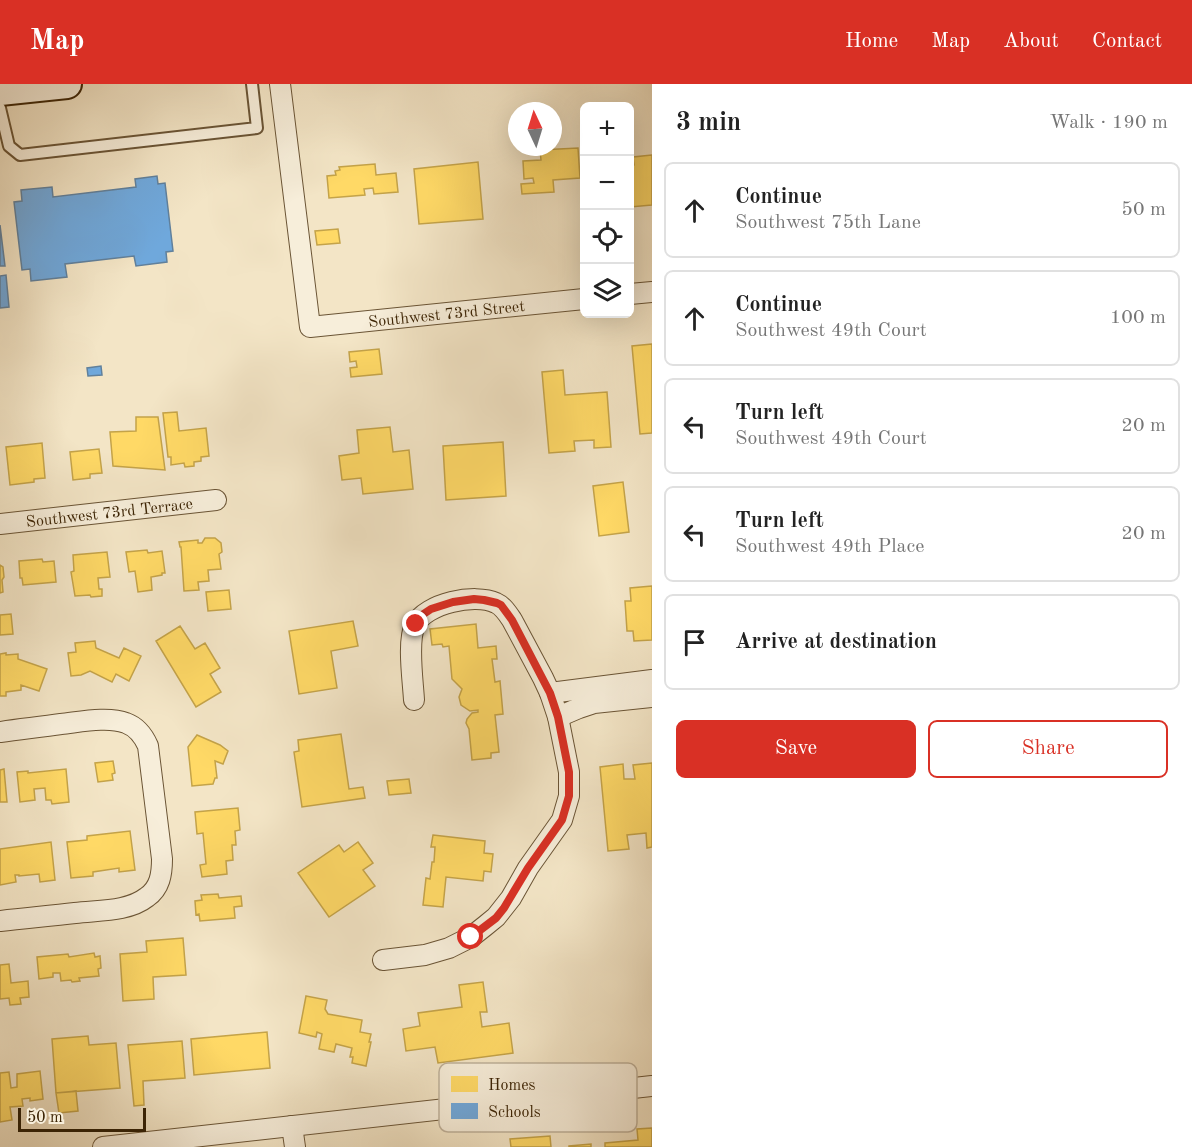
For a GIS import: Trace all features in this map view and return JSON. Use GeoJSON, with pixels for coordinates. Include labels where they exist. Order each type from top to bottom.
{"type":"FeatureCollection","features":[{"type":"Feature","properties":{"kind":"main road"},"geometry":{"type":"LineString","coordinates":[[0,92],[67,84]]}},
{"type":"Feature","properties":{"kind":"street","name":"Southwest 73rd Street"},"geometry":{"type":"LineString","coordinates":[[280,84],[310,327],[580,300]]}},
{"type":"Feature","properties":{"kind":"street"},"geometry":{"type":"LineString","coordinates":[[634,294],[652,292]]}},
{"type":"Feature","properties":{"kind":"street","name":"Southwest 73rd Terrace"},"geometry":{"type":"LineString","coordinates":[[0,524],[216,500]]}},
{"type":"Feature","properties":{"kind":"street"},"geometry":{"type":"LineString","coordinates":[[382,960],[439,952],[471,937],[496,918],[562,820],[569,796],[569,772],[558,717],[550,693],[512,620],[501,605],[474,599],[453,602],[431,609],[422,615],[412,634],[414,700]]}},
{"type":"Feature","properties":{"kind":"street"},"geometry":{"type":"LineString","coordinates":[[558,717],[652,680]]}},
{"type":"Feature","properties":{"kind":"street"},"geometry":{"type":"LineString","coordinates":[[550,693],[621,692],[652,697]]}},
{"type":"Feature","properties":{"kind":"street"},"geometry":{"type":"LineString","coordinates":[[0,732],[86,721],[117,721],[135,727],[148,747],[162,859],[161,876],[152,893],[124,907],[0,921]]}},
{"type":"Feature","properties":{"kind":"street"},"geometry":{"type":"LineString","coordinates":[[637,1088],[652,1086]]}},
{"type":"Feature","properties":{"kind":"street"},"geometry":{"type":"LineString","coordinates":[[103,1147],[439,1110]]}},
{"type":"Feature","properties":{"kind":"street"},"geometry":{"type":"LineString","coordinates":[[292,1126],[295,1147]]}},
{"type":"Feature","properties":{"kind":"lane"},"geometry":{"type":"LineString","coordinates":[[0,108],[9,146],[20,155],[257,128],[252,84]]}},
{"type":"Feature","properties":{"kind":"building: Homes"},"geometry":{"type":"Polygon","coordinates":[[[578,148],[580,178],[553,180],[554,192],[522,194],[521,184],[534,183],[533,178],[524,179],[523,161],[541,160],[541,156],[562,156],[562,149],[578,148]]]}},
{"type":"Feature","properties":{"kind":"building: Homes"},"geometry":{"type":"Polygon","coordinates":[[[652,155],[652,205],[634,207],[634,157],[652,155]]]}},
{"type":"Feature","properties":{"kind":"building: Homes"},"geometry":{"type":"Polygon","coordinates":[[[478,162],[483,219],[419,224],[414,169],[478,162]]]}},
{"type":"Feature","properties":{"kind":"building: Homes"},"geometry":{"type":"Polygon","coordinates":[[[375,164],[376,175],[396,173],[398,192],[374,194],[373,188],[364,189],[365,195],[329,198],[327,176],[336,175],[335,171],[340,170],[339,167],[375,164]]]}},
{"type":"Feature","properties":{"kind":"building: Homes"},"geometry":{"type":"Polygon","coordinates":[[[338,229],[340,243],[317,245],[315,231],[338,229]]]}},
{"type":"Feature","properties":{"kind":"building: Homes"},"geometry":{"type":"Polygon","coordinates":[[[652,344],[652,433],[640,434],[632,346],[652,344]]]}},
{"type":"Feature","properties":{"kind":"building: Homes"},"geometry":{"type":"Polygon","coordinates":[[[379,349],[382,374],[351,377],[350,368],[357,367],[356,361],[350,362],[349,352],[379,349]]]}},
{"type":"Feature","properties":{"kind":"building: Homes"},"geometry":{"type":"Polygon","coordinates":[[[563,370],[565,395],[607,392],[611,447],[594,448],[594,440],[574,441],[575,451],[549,453],[542,372],[563,370]]]}},
{"type":"Feature","properties":{"kind":"building: Homes"},"geometry":{"type":"Polygon","coordinates":[[[177,412],[179,431],[206,428],[209,456],[201,457],[201,461],[194,462],[194,466],[185,467],[184,463],[171,465],[171,457],[168,457],[163,413],[177,412]]]}},
{"type":"Feature","properties":{"kind":"building: Homes"},"geometry":{"type":"Polygon","coordinates":[[[136,417],[158,417],[165,470],[113,466],[110,432],[136,431],[136,417]]]}},
{"type":"Feature","properties":{"kind":"building: Homes"},"geometry":{"type":"Polygon","coordinates":[[[390,427],[393,452],[409,450],[413,489],[363,494],[361,478],[342,480],[339,456],[359,453],[357,430],[390,427]]]}},
{"type":"Feature","properties":{"kind":"building: Homes"},"geometry":{"type":"Polygon","coordinates":[[[503,442],[506,496],[446,500],[443,446],[503,442]]]}},
{"type":"Feature","properties":{"kind":"building: Homes"},"geometry":{"type":"Polygon","coordinates":[[[42,443],[45,478],[10,485],[6,447],[42,443]]]}},
{"type":"Feature","properties":{"kind":"building: Homes"},"geometry":{"type":"Polygon","coordinates":[[[99,449],[102,473],[90,474],[90,478],[73,480],[70,452],[99,449]]]}},
{"type":"Feature","properties":{"kind":"building: Homes"},"geometry":{"type":"Polygon","coordinates":[[[623,482],[629,532],[599,536],[593,486],[623,482]]]}},
{"type":"Feature","properties":{"kind":"building: Homes"},"geometry":{"type":"Polygon","coordinates":[[[205,538],[215,538],[221,543],[222,552],[219,554],[221,569],[208,570],[209,581],[198,582],[199,590],[184,591],[179,542],[198,540],[198,543],[202,543],[205,538]]]}},
{"type":"Feature","properties":{"kind":"building: Homes"},"geometry":{"type":"Polygon","coordinates":[[[147,550],[148,553],[162,551],[165,573],[151,577],[152,590],[138,592],[135,571],[129,572],[126,552],[147,550]]]}},
{"type":"Feature","properties":{"kind":"building: Homes"},"geometry":{"type":"Polygon","coordinates":[[[107,552],[110,577],[98,578],[102,596],[75,596],[71,572],[74,571],[73,555],[107,552]]]}},
{"type":"Feature","properties":{"kind":"building: Homes"},"geometry":{"type":"Polygon","coordinates":[[[42,559],[43,562],[54,561],[56,582],[23,585],[22,578],[20,578],[19,561],[42,559]]]}},
{"type":"Feature","properties":{"kind":"building: Homes"},"geometry":{"type":"Polygon","coordinates":[[[0,565],[3,567],[4,577],[3,592],[0,593],[0,565]]]}},
{"type":"Feature","properties":{"kind":"building: Homes"},"geometry":{"type":"Polygon","coordinates":[[[652,586],[652,640],[634,641],[633,631],[627,631],[625,601],[631,601],[630,588],[652,586]]]}},
{"type":"Feature","properties":{"kind":"building: Homes"},"geometry":{"type":"Polygon","coordinates":[[[229,590],[231,609],[208,611],[206,592],[229,590]]]}},
{"type":"Feature","properties":{"kind":"building: Homes"},"geometry":{"type":"Polygon","coordinates":[[[11,614],[13,634],[0,635],[0,615],[11,614]]]}},
{"type":"Feature","properties":{"kind":"building: Homes"},"geometry":{"type":"Polygon","coordinates":[[[353,621],[358,646],[331,651],[337,688],[299,694],[289,631],[353,621]]]}},
{"type":"Feature","properties":{"kind":"building: Homes"},"geometry":{"type":"Polygon","coordinates":[[[476,624],[478,648],[496,646],[497,659],[492,659],[495,682],[500,681],[503,714],[495,715],[499,752],[491,753],[491,758],[472,760],[469,729],[466,723],[472,713],[478,710],[470,711],[461,705],[459,697],[462,689],[452,679],[449,646],[432,645],[430,629],[476,624]]]}},
{"type":"Feature","properties":{"kind":"building: Homes"},"geometry":{"type":"Polygon","coordinates":[[[180,626],[195,649],[205,643],[220,668],[210,674],[221,692],[196,707],[156,641],[180,626]]]}},
{"type":"Feature","properties":{"kind":"building: Homes"},"geometry":{"type":"Polygon","coordinates":[[[95,641],[96,648],[119,658],[124,648],[141,656],[129,681],[116,674],[112,682],[90,671],[71,676],[68,653],[76,652],[75,643],[95,641]]]}},
{"type":"Feature","properties":{"kind":"building: Homes"},"geometry":{"type":"Polygon","coordinates":[[[6,653],[6,655],[18,654],[18,659],[47,669],[39,691],[21,685],[21,690],[6,692],[6,696],[0,696],[0,654],[6,653]]]}},
{"type":"Feature","properties":{"kind":"building: Homes"},"geometry":{"type":"Polygon","coordinates":[[[341,734],[349,789],[363,787],[365,798],[302,807],[294,752],[299,751],[298,740],[341,734]]]}},
{"type":"Feature","properties":{"kind":"building: Homes"},"geometry":{"type":"Polygon","coordinates":[[[197,735],[228,751],[223,764],[215,761],[217,778],[213,784],[192,786],[188,747],[197,735]]]}},
{"type":"Feature","properties":{"kind":"building: Homes"},"geometry":{"type":"Polygon","coordinates":[[[113,761],[115,773],[112,774],[113,780],[98,782],[95,763],[113,761]]]}},
{"type":"Feature","properties":{"kind":"building: Homes"},"geometry":{"type":"Polygon","coordinates":[[[652,763],[652,847],[647,848],[646,833],[627,835],[629,849],[608,851],[600,767],[623,764],[624,779],[635,779],[633,765],[652,763]]]}},
{"type":"Feature","properties":{"kind":"building: Homes"},"geometry":{"type":"Polygon","coordinates":[[[4,769],[7,802],[0,802],[0,770],[4,769]]]}},
{"type":"Feature","properties":{"kind":"building: Homes"},"geometry":{"type":"Polygon","coordinates":[[[66,769],[69,802],[52,804],[51,800],[46,800],[45,788],[34,789],[35,800],[20,802],[17,772],[66,769]]]}},
{"type":"Feature","properties":{"kind":"building: Homes"},"geometry":{"type":"Polygon","coordinates":[[[409,779],[411,793],[389,795],[387,781],[409,779]]]}},
{"type":"Feature","properties":{"kind":"building: Homes"},"geometry":{"type":"Polygon","coordinates":[[[238,808],[240,830],[235,831],[236,845],[232,845],[233,860],[226,861],[227,874],[202,877],[200,865],[206,864],[203,833],[197,834],[195,812],[238,808]]]}},
{"type":"Feature","properties":{"kind":"building: Homes"},"geometry":{"type":"Polygon","coordinates":[[[130,831],[135,870],[119,872],[119,868],[93,872],[93,876],[71,878],[67,842],[87,840],[87,836],[130,831]]]}},
{"type":"Feature","properties":{"kind":"building: Homes"},"geometry":{"type":"Polygon","coordinates":[[[433,835],[485,841],[484,853],[493,854],[491,872],[484,871],[483,881],[446,877],[443,907],[423,905],[426,878],[430,879],[432,862],[434,862],[435,847],[431,847],[433,835]]]}},
{"type":"Feature","properties":{"kind":"building: Homes"},"geometry":{"type":"Polygon","coordinates":[[[51,842],[55,880],[40,882],[39,874],[15,875],[16,882],[0,885],[0,849],[51,842]]]}},
{"type":"Feature","properties":{"kind":"building: Homes"},"geometry":{"type":"Polygon","coordinates":[[[358,842],[373,863],[363,870],[375,886],[329,917],[298,873],[339,845],[344,852],[358,842]]]}},
{"type":"Feature","properties":{"kind":"building: Homes"},"geometry":{"type":"Polygon","coordinates":[[[218,894],[219,898],[241,896],[242,906],[234,907],[235,918],[200,921],[199,914],[196,915],[195,901],[202,900],[201,895],[218,894]]]}},
{"type":"Feature","properties":{"kind":"building: Homes"},"geometry":{"type":"Polygon","coordinates":[[[183,938],[186,975],[153,977],[154,999],[123,1001],[120,954],[147,952],[146,941],[183,938]]]}},
{"type":"Feature","properties":{"kind":"building: Homes"},"geometry":{"type":"Polygon","coordinates":[[[94,953],[95,957],[100,956],[99,976],[79,978],[80,981],[72,982],[71,980],[61,981],[60,973],[53,973],[53,977],[39,979],[37,957],[68,954],[69,957],[94,953]]]}},
{"type":"Feature","properties":{"kind":"building: Homes"},"geometry":{"type":"Polygon","coordinates":[[[9,964],[11,983],[28,981],[29,997],[20,998],[21,1004],[10,1005],[9,998],[0,999],[0,965],[9,964]]]}},
{"type":"Feature","properties":{"kind":"building: Homes"},"geometry":{"type":"Polygon","coordinates":[[[483,982],[487,1012],[480,1012],[482,1027],[509,1023],[513,1053],[438,1063],[435,1047],[406,1051],[403,1029],[420,1026],[418,1013],[462,1007],[459,985],[483,982]]]}},
{"type":"Feature","properties":{"kind":"building: Homes"},"geometry":{"type":"Polygon","coordinates":[[[306,996],[327,1000],[325,1009],[328,1014],[362,1020],[360,1032],[371,1034],[366,1066],[352,1063],[353,1057],[350,1057],[352,1048],[336,1044],[334,1052],[319,1049],[322,1034],[317,1032],[316,1037],[299,1033],[306,996]]]}},
{"type":"Feature","properties":{"kind":"building: Homes"},"geometry":{"type":"Polygon","coordinates":[[[267,1032],[270,1068],[194,1075],[191,1039],[267,1032]]]}},
{"type":"Feature","properties":{"kind":"building: Homes"},"geometry":{"type":"Polygon","coordinates":[[[88,1036],[89,1045],[116,1043],[120,1088],[56,1093],[52,1039],[88,1036]]]}},
{"type":"Feature","properties":{"kind":"building: Homes"},"geometry":{"type":"Polygon","coordinates":[[[182,1041],[185,1078],[143,1081],[144,1105],[134,1106],[128,1045],[182,1041]]]}},
{"type":"Feature","properties":{"kind":"building: Homes"},"geometry":{"type":"Polygon","coordinates":[[[40,1071],[43,1099],[30,1101],[30,1098],[22,1099],[23,1106],[10,1107],[12,1120],[0,1122],[0,1073],[9,1072],[11,1088],[17,1087],[17,1074],[40,1071]]]}},
{"type":"Feature","properties":{"kind":"building: Homes"},"geometry":{"type":"Polygon","coordinates":[[[76,1091],[78,1111],[59,1113],[56,1093],[76,1091]]]}},
{"type":"Feature","properties":{"kind":"building: Homes"},"geometry":{"type":"Polygon","coordinates":[[[652,1128],[652,1147],[605,1147],[605,1143],[638,1140],[637,1129],[652,1128]]]}},
{"type":"Feature","properties":{"kind":"building: Homes"},"geometry":{"type":"Polygon","coordinates":[[[550,1136],[551,1147],[511,1147],[510,1139],[550,1136]]]}},
{"type":"Feature","properties":{"kind":"building: Homes"},"geometry":{"type":"Polygon","coordinates":[[[591,1144],[591,1147],[569,1147],[569,1146],[591,1144]]]}},
{"type":"Feature","properties":{"kind":"building: Schools"},"geometry":{"type":"Polygon","coordinates":[[[157,176],[158,184],[165,183],[173,251],[166,252],[167,262],[136,266],[134,256],[65,264],[67,277],[31,281],[30,269],[22,270],[14,202],[22,201],[21,190],[52,187],[53,197],[136,187],[135,179],[157,176]]]}},
{"type":"Feature","properties":{"kind":"building: Schools"},"geometry":{"type":"Polygon","coordinates":[[[0,225],[5,266],[0,266],[0,225]]]}},
{"type":"Feature","properties":{"kind":"building: Schools"},"geometry":{"type":"Polygon","coordinates":[[[6,275],[9,307],[0,308],[0,276],[6,275]]]}},
{"type":"Feature","properties":{"kind":"building: Schools"},"geometry":{"type":"Polygon","coordinates":[[[101,366],[102,375],[88,376],[87,368],[101,366]]]}},
{"type":"Feature","properties":{"kind":"route"},"geometry":{"type":"LineString","coordinates":[[416,624],[422,615],[443,604],[474,599],[492,601],[501,605],[512,620],[550,693],[558,717],[569,772],[569,796],[562,820],[528,868],[504,908],[496,918],[471,937]]}}]}
